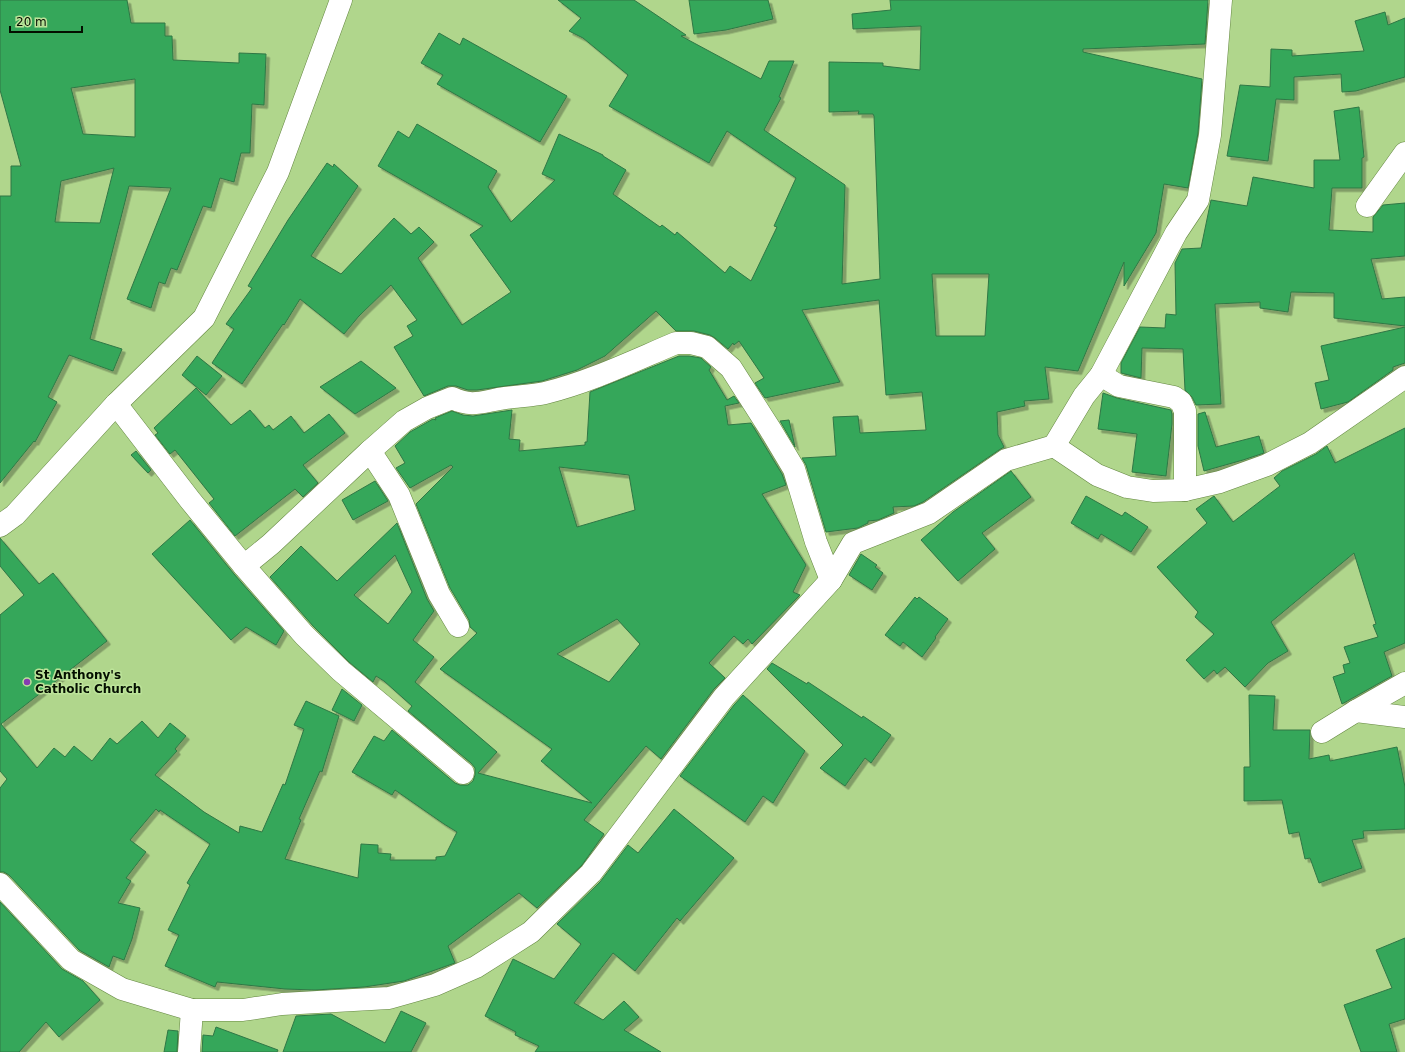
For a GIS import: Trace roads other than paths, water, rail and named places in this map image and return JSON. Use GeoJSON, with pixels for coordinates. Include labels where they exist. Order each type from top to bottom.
{"type":"FeatureCollection","features":[{"type":"Feature","properties":{"kind":"street"},"geometry":{"type":"LineString","coordinates":[[0,526],[15,515],[116,404],[204,318],[278,172],[341,0]]}},
{"type":"Feature","properties":{"kind":"street"},"geometry":{"type":"LineString","coordinates":[[0,884],[71,960],[122,989],[192,1010],[243,1010],[282,1004],[389,998],[435,985],[476,967],[531,932],[591,873],[724,697],[831,580],[853,543],[929,513],[1006,460],[1054,446],[1084,396],[1101,376],[1176,234],[1198,200],[1210,135],[1221,0]]}},
{"type":"Feature","properties":{"kind":"street"},"geometry":{"type":"LineString","coordinates":[[1367,206],[1405,153]]}},
{"type":"Feature","properties":{"kind":"street"},"geometry":{"type":"LineString","coordinates":[[244,566],[276,540],[370,451],[404,422],[427,408],[452,398],[464,403],[473,404],[543,393],[581,383],[676,343],[691,342],[707,347],[731,368],[794,469],[816,542],[831,580]]}},
{"type":"Feature","properties":{"kind":"street"},"geometry":{"type":"LineString","coordinates":[[1101,376],[1119,386],[1174,397],[1181,402],[1185,411],[1186,490]]}},
{"type":"Feature","properties":{"kind":"street"},"geometry":{"type":"LineString","coordinates":[[1054,446],[1097,475],[1127,487],[1153,491],[1186,490],[1220,482],[1267,466],[1310,443],[1405,377]]}},
{"type":"Feature","properties":{"kind":"street"},"geometry":{"type":"LineString","coordinates":[[116,404],[190,500],[244,566],[304,635],[341,671],[463,773]]}},
{"type":"Feature","properties":{"kind":"street"},"geometry":{"type":"LineString","coordinates":[[370,451],[399,495],[439,594],[458,626]]}},
{"type":"Feature","properties":{"kind":"street"},"geometry":{"type":"LineString","coordinates":[[1322,732],[1405,683]]}},
{"type":"Feature","properties":{"kind":"street"},"geometry":{"type":"LineString","coordinates":[[1356,711],[1405,717]]}},
{"type":"Feature","properties":{"kind":"street"},"geometry":{"type":"LineString","coordinates":[[189,1052],[192,1010]]}},
{"type":"Feature","properties":{"kind":"place","name":"St Anthony's Catholic Church"},"geometry":{"type":"Point","coordinates":[27,682]}}]}
